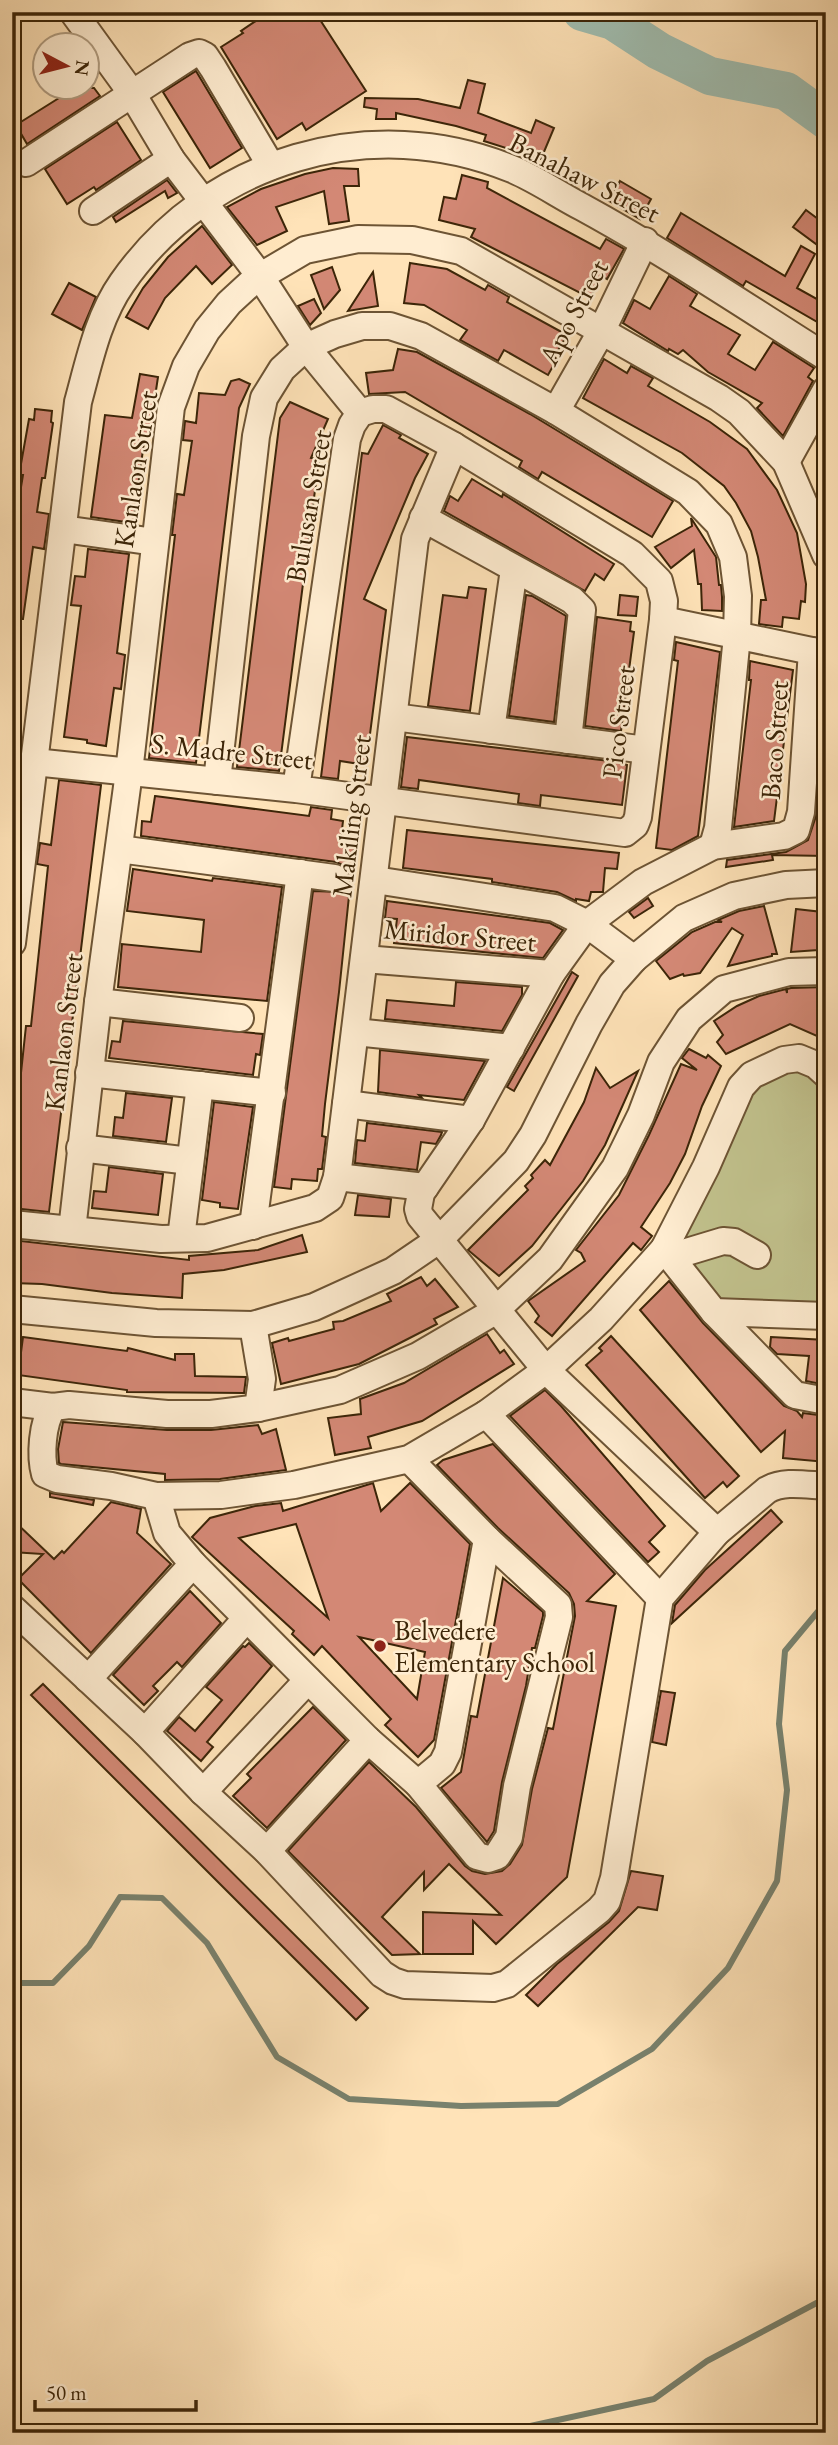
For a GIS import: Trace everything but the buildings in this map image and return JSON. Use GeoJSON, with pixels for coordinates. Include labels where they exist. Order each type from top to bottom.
{"type":"FeatureCollection","features":[{"type":"Feature","properties":{"kind":"street"},"geometry":{"type":"LineString","coordinates":[[73,12],[131,92],[171,159],[260,276],[306,347],[360,414]]}},
{"type":"Feature","properties":{"kind":"street"},"geometry":{"type":"LineString","coordinates":[[26,163],[131,92],[190,55],[201,53],[233,98],[271,166]]}},
{"type":"Feature","properties":{"kind":"street","name":"Banahaw Street"},"geometry":{"type":"LineString","coordinates":[[12,943],[78,401],[98,333],[120,285],[153,243],[202,201],[228,185],[271,166],[319,151],[360,146],[408,145],[465,154],[513,169],[645,242],[826,357]]}},
{"type":"Feature","properties":{"kind":"street"},"geometry":{"type":"LineString","coordinates":[[93,211],[171,159]]}},
{"type":"Feature","properties":{"kind":"street","name":"Kanlaon Street"},"geometry":{"type":"LineString","coordinates":[[72,1230],[89,1073],[130,772],[171,407],[186,366],[207,330],[229,303],[260,276],[305,250],[358,239],[412,240],[461,251],[739,412],[786,462],[826,555]]}},
{"type":"Feature","properties":{"kind":"street","name":"Apo Street"},"geometry":{"type":"LineString","coordinates":[[556,411],[601,331],[645,242]]}},
{"type":"Feature","properties":{"kind":"street"},"geometry":{"type":"LineString","coordinates":[[217,781],[256,436],[264,398],[282,369],[306,347],[362,326],[390,326],[421,336],[556,411],[688,492],[719,524],[733,557],[738,596],[737,636],[718,828],[713,846],[643,882],[587,924],[551,974],[471,1120],[418,1200],[420,1216],[495,1311],[546,1370],[717,1532]]}},
{"type":"Feature","properties":{"kind":"street"},"geometry":{"type":"LineString","coordinates":[[786,462],[826,390]]}},
{"type":"Feature","properties":{"kind":"street","name":"Bulusan Street"},"geometry":{"type":"LineString","coordinates":[[296,789],[347,439],[360,414],[373,409],[386,409],[454,446],[632,554],[659,581],[664,601],[663,620]]}},
{"type":"Feature","properties":{"kind":"street","name":"Makiling Street"},"geometry":{"type":"LineString","coordinates":[[333,1187],[375,880],[415,539],[454,446]]}},
{"type":"Feature","properties":{"kind":"street"},"geometry":{"type":"LineString","coordinates":[[423,518],[572,600],[582,610],[568,740]]}},
{"type":"Feature","properties":{"kind":"street"},"geometry":{"type":"LineString","coordinates":[[63,529],[155,542]]}},
{"type":"Feature","properties":{"kind":"street"},"geometry":{"type":"LineString","coordinates":[[491,730],[514,569]]}},
{"type":"Feature","properties":{"kind":"street"},"geometry":{"type":"LineString","coordinates":[[663,620],[819,653]]}},
{"type":"Feature","properties":{"kind":"street","name":"Pico Street"},"geometry":{"type":"LineString","coordinates":[[630,830],[638,817],[663,620]]}},
{"type":"Feature","properties":{"kind":"street","name":"Baco Street"},"geometry":{"type":"LineString","coordinates":[[713,846],[784,836],[796,830],[801,812],[819,653]]}},
{"type":"Feature","properties":{"kind":"street"},"geometry":{"type":"LineString","coordinates":[[394,717],[646,750]]}},
{"type":"Feature","properties":{"kind":"street","name":"S. Madre Street"},"geometry":{"type":"LineString","coordinates":[[34,762],[296,789],[619,833],[630,830]]}},
{"type":"Feature","properties":{"kind":"street"},"geometry":{"type":"LineString","coordinates":[[119,849],[334,878]]}},
{"type":"Feature","properties":{"kind":"street"},"geometry":{"type":"LineString","coordinates":[[253,1226],[300,873]]}},
{"type":"Feature","properties":{"kind":"street"},"geometry":{"type":"LineString","coordinates":[[375,880],[555,908],[587,924],[634,959]]}},
{"type":"Feature","properties":{"kind":"street"},"geometry":{"type":"LineString","coordinates":[[12,1309],[156,1323],[253,1325],[314,1307],[393,1271],[440,1239],[516,1161],[533,1135],[612,984],[634,959],[684,918],[734,896],[786,885],[826,883]]}},
{"type":"Feature","properties":{"kind":"street","name":"Miridor Street"},"geometry":{"type":"LineString","coordinates":[[364,959],[551,974]]}},
{"type":"Feature","properties":{"kind":"street"},"geometry":{"type":"LineString","coordinates":[[12,1402],[167,1414],[258,1408],[340,1390],[418,1356],[495,1311],[551,1259],[615,1168],[661,1062],[689,1020],[724,989],[789,972],[826,971]]}},
{"type":"Feature","properties":{"kind":"street"},"geometry":{"type":"LineString","coordinates":[[98,1002],[240,1017]]}},
{"type":"Feature","properties":{"kind":"street"},"geometry":{"type":"LineString","coordinates":[[355,1032],[511,1048]]}},
{"type":"Feature","properties":{"kind":"street"},"geometry":{"type":"LineString","coordinates":[[52,1407],[46,1424],[43,1458],[45,1474],[57,1479],[111,1486],[156,1496],[221,1495],[294,1485],[410,1459],[486,1414],[546,1370],[667,1253],[741,1087],[752,1075],[784,1060],[799,1058],[816,1065],[826,1074]]}},
{"type":"Feature","properties":{"kind":"street"},"geometry":{"type":"LineString","coordinates":[[89,1073],[271,1093]]}},
{"type":"Feature","properties":{"kind":"street"},"geometry":{"type":"LineString","coordinates":[[181,1238],[200,1085]]}},
{"type":"Feature","properties":{"kind":"street"},"geometry":{"type":"LineString","coordinates":[[346,1104],[471,1120]]}},
{"type":"Feature","properties":{"kind":"street"},"geometry":{"type":"LineString","coordinates":[[80,1148],[190,1161]]}},
{"type":"Feature","properties":{"kind":"street"},"geometry":{"type":"LineString","coordinates":[[12,1224],[161,1238],[207,1238],[316,1208],[333,1187],[425,1187]]}},
{"type":"Feature","properties":{"kind":"street"},"geometry":{"type":"LineString","coordinates":[[667,1253],[723,1241],[734,1242],[757,1255]]}},
{"type":"Feature","properties":{"kind":"street"},"geometry":{"type":"LineString","coordinates":[[667,1253],[714,1312],[794,1395],[826,1401]]}},
{"type":"Feature","properties":{"kind":"street"},"geometry":{"type":"LineString","coordinates":[[714,1312],[826,1316]]}},
{"type":"Feature","properties":{"kind":"street"},"geometry":{"type":"LineString","coordinates":[[253,1325],[261,1369],[258,1408]]}},
{"type":"Feature","properties":{"kind":"street"},"geometry":{"type":"LineString","coordinates":[[486,1414],[660,1598]]}},
{"type":"Feature","properties":{"kind":"street"},"geometry":{"type":"LineString","coordinates":[[156,1496],[167,1533],[193,1564],[368,1740],[418,1784],[477,1856],[488,1859],[496,1856],[509,1837],[517,1786],[559,1617],[558,1605],[487,1539],[410,1459]]}},
{"type":"Feature","properties":{"kind":"street"},"geometry":{"type":"LineString","coordinates":[[12,1608],[267,1851],[371,1965],[393,1981],[417,1985],[493,1988],[507,1984],[590,1919],[607,1900],[611,1890],[660,1598],[717,1532],[775,1485],[826,1486]]}},
{"type":"Feature","properties":{"kind":"street"},"geometry":{"type":"LineString","coordinates":[[418,1784],[442,1763],[448,1752],[487,1539]]}},
{"type":"Feature","properties":{"kind":"street"},"geometry":{"type":"LineString","coordinates":[[88,1679],[193,1564]]}},
{"type":"Feature","properties":{"kind":"street"},"geometry":{"type":"LineString","coordinates":[[145,1732],[246,1619]]}},
{"type":"Feature","properties":{"kind":"street"},"geometry":{"type":"LineString","coordinates":[[203,1792],[308,1680]]}},
{"type":"Feature","properties":{"kind":"street"},"geometry":{"type":"LineString","coordinates":[[267,1851],[368,1740]]}},
{"type":"Feature","properties":{"kind":"green space"},"geometry":{"type":"Polygon","coordinates":[[[784,1060],[826,1074],[826,1313],[714,1312],[664,1249],[741,1087],[784,1060]]]}},
{"type":"Feature","properties":{"kind":"waterway"},"geometry":{"type":"LineString","coordinates":[[582,12],[613,21],[659,51],[710,76],[786,91],[826,120]]}},
{"type":"Feature","properties":{"kind":"waterway"},"geometry":{"type":"LineString","coordinates":[[12,1983],[53,1983],[89,1946],[120,1897],[162,1898],[207,1943],[277,2057],[349,2099],[461,2106],[558,2104],[652,2049],[728,1968],[777,1881],[787,1790],[779,1724],[785,1651],[820,1609],[826,1606]]}},
{"type":"Feature","properties":{"kind":"waterway"},"geometry":{"type":"LineString","coordinates":[[498,2433],[654,2399],[707,2361],[826,2298]]}},
{"type":"Feature","properties":{"kind":"place","name":"Belvedere Elementary School"},"geometry":{"type":"Point","coordinates":[380,1646]}}]}
